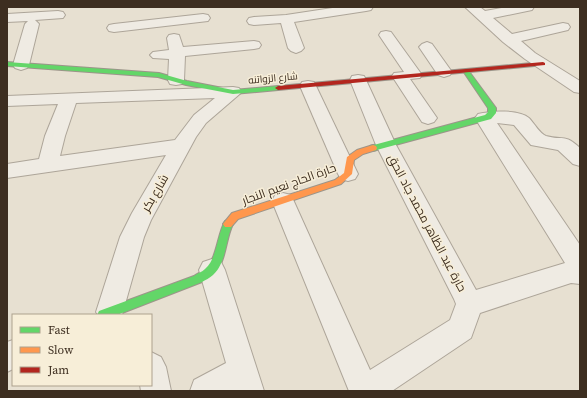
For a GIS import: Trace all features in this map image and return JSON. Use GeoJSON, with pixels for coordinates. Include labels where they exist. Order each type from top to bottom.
{"type":"FeatureCollection","features":[{"type":"Feature","properties":{"kind":"street"},"geometry":{"type":"LineString","coordinates":[[254,21],[291,14],[366,7]]}},
{"type":"Feature","properties":{"kind":"street"},"geometry":{"type":"LineString","coordinates":[[477,12],[527,7]]}},
{"type":"Feature","properties":{"kind":"street"},"geometry":{"type":"LineString","coordinates":[[477,12],[508,39],[542,64],[580,88]]}},
{"type":"Feature","properties":{"kind":"street"},"geometry":{"type":"LineString","coordinates":[[291,14],[296,48]]}},
{"type":"Feature","properties":{"kind":"street"},"geometry":{"type":"LineString","coordinates":[[7,18],[58,15]]}},
{"type":"Feature","properties":{"kind":"street"},"geometry":{"type":"LineString","coordinates":[[170,15],[177,53],[176,80]]}},
{"type":"Feature","properties":{"kind":"street"},"geometry":{"type":"LineString","coordinates":[[114,28],[170,15],[203,18]]}},
{"type":"Feature","properties":{"kind":"street"},"geometry":{"type":"LineString","coordinates":[[14,64],[32,24]]}},
{"type":"Feature","properties":{"kind":"street"},"geometry":{"type":"LineString","coordinates":[[508,39],[563,27]]}},
{"type":"Feature","properties":{"kind":"street"},"geometry":{"type":"LineString","coordinates":[[386,34],[428,118]]}},
{"type":"Feature","properties":{"kind":"street"},"geometry":{"type":"LineString","coordinates":[[158,55],[254,45]]}},
{"type":"Feature","properties":{"kind":"street"},"geometry":{"type":"LineString","coordinates":[[427,46],[444,72]]}},
{"type":"Feature","properties":{"kind":"street","name":"شارع الزواتنه"},"geometry":{"type":"LineString","coordinates":[[14,64],[159,75],[233,92],[308,86],[407,75],[542,64]]}},
{"type":"Feature","properties":{"kind":"street"},"geometry":{"type":"LineString","coordinates":[[466,71],[492,108],[492,113],[486,118]]}},
{"type":"Feature","properties":{"kind":"street"},"geometry":{"type":"LineString","coordinates":[[564,78],[580,74]]}},
{"type":"Feature","properties":{"kind":"street","name":"حارة عبد الظاهر محمد جاد الحق"},"geometry":{"type":"LineString","coordinates":[[358,80],[386,145],[469,304],[461,329],[365,391]]}},
{"type":"Feature","properties":{"kind":"street"},"geometry":{"type":"LineString","coordinates":[[308,86],[348,174]]}},
{"type":"Feature","properties":{"kind":"street"},"geometry":{"type":"LineString","coordinates":[[7,116],[12,100],[233,92]]}},
{"type":"Feature","properties":{"kind":"street","name":"شارع بكر"},"geometry":{"type":"LineString","coordinates":[[106,314],[140,219],[188,134],[200,120],[233,92]]}},
{"type":"Feature","properties":{"kind":"street"},"geometry":{"type":"LineString","coordinates":[[48,165],[55,136],[69,99]]}},
{"type":"Feature","properties":{"kind":"street"},"geometry":{"type":"LineString","coordinates":[[486,118],[511,118],[521,121],[538,140],[564,144],[580,159]]}},
{"type":"Feature","properties":{"kind":"street"},"geometry":{"type":"LineString","coordinates":[[486,118],[580,266]]}},
{"type":"Feature","properties":{"kind":"street","name":"حارة الحاج نعيم النجار"},"geometry":{"type":"LineString","coordinates":[[212,270],[218,260],[224,230],[228,221],[235,216],[338,182],[348,174],[350,159],[354,155],[486,118]]}},
{"type":"Feature","properties":{"kind":"street"},"geometry":{"type":"LineString","coordinates":[[7,172],[182,146]]}},
{"type":"Feature","properties":{"kind":"street"},"geometry":{"type":"LineString","coordinates":[[282,201],[365,391]]}},
{"type":"Feature","properties":{"kind":"street"},"geometry":{"type":"LineString","coordinates":[[106,314],[138,309],[198,279],[212,270],[246,380],[205,391]]}},
{"type":"Feature","properties":{"kind":"street"},"geometry":{"type":"LineString","coordinates":[[469,304],[571,272],[580,274]]}},
{"type":"Feature","properties":{"kind":"street"},"geometry":{"type":"LineString","coordinates":[[152,372],[156,391]]}},
{"type":"Feature","properties":{"kind":"traffic: fast"},"geometry":{"type":"LineString","coordinates":[[7,64],[159,75],[186,83],[233,92],[278,88]]}},
{"type":"Feature","properties":{"kind":"traffic: fast"},"geometry":{"type":"LineString","coordinates":[[373,148],[488,117],[492,113],[492,108],[466,71]]}},
{"type":"Feature","properties":{"kind":"traffic: fast"},"geometry":{"type":"LineString","coordinates":[[106,314],[198,279],[208,273],[215,265],[223,235],[228,224]]}},
{"type":"Feature","properties":{"kind":"traffic: slow"},"geometry":{"type":"LineString","coordinates":[[228,224],[235,216],[338,182],[348,174],[350,159],[360,152],[373,148]]}},
{"type":"Feature","properties":{"kind":"traffic: jam"},"geometry":{"type":"LineString","coordinates":[[278,88],[543,64]]}}]}
